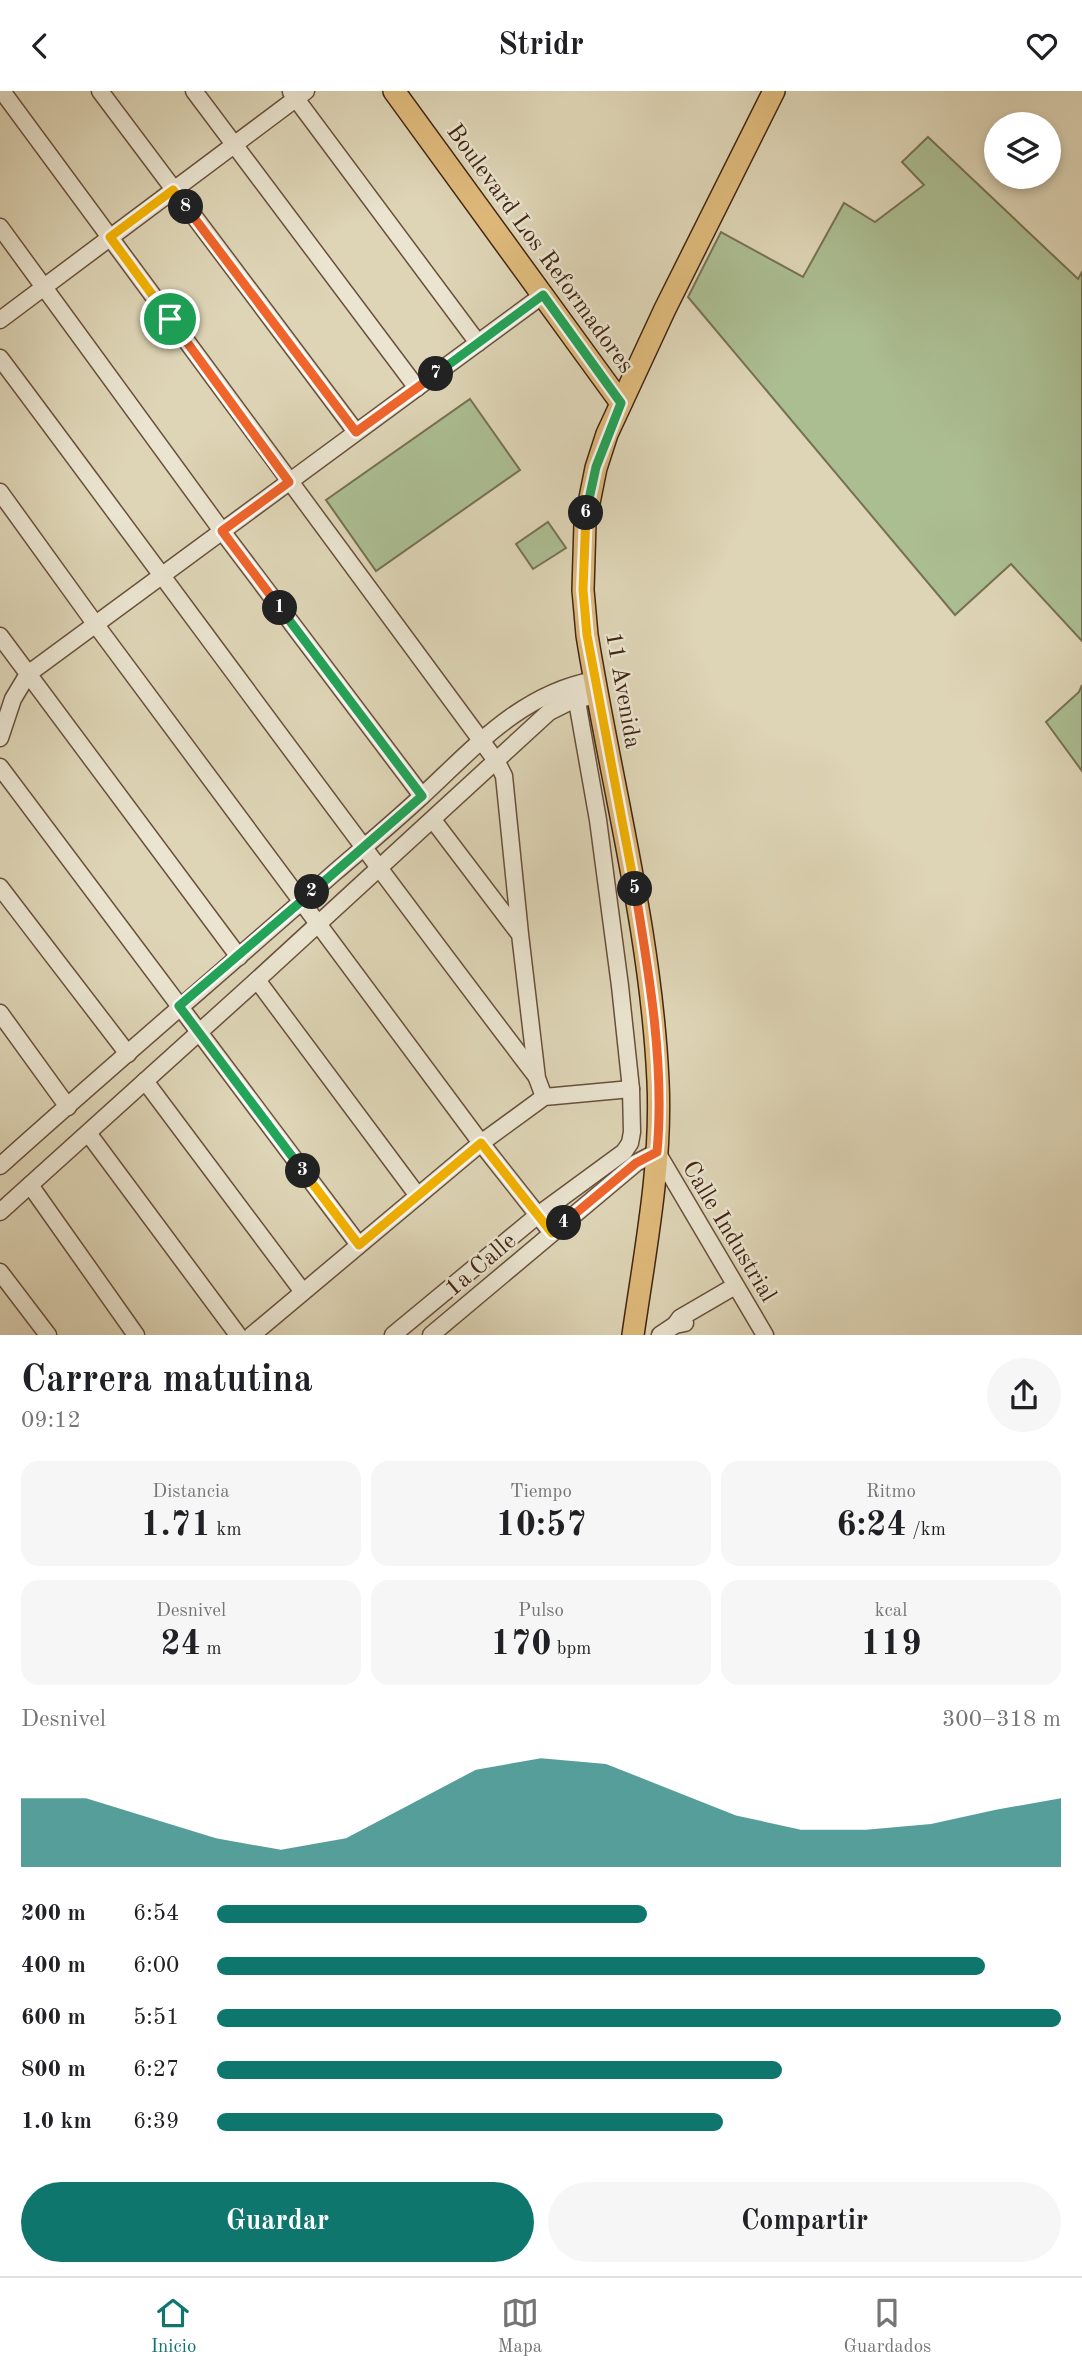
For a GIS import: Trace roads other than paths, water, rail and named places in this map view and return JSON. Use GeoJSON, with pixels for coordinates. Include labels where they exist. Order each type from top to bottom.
{"type":"FeatureCollection","features":[{"type":"Feature","properties":{"kind":"main road","name":"Boulevard Los Reformadores"},"geometry":{"type":"LineString","coordinates":[[394,91],[621,403]]}},
{"type":"Feature","properties":{"kind":"main road","name":"11 Avenida"},"geometry":{"type":"LineString","coordinates":[[633,1334],[657,1152],[658,1081],[648,971],[630,863],[586,690],[583,590],[585,523],[596,467],[621,403],[774,91]]}},
{"type":"Feature","properties":{"kind":"street"},"geometry":{"type":"LineString","coordinates":[[2,91],[497,762],[504,776],[537,1078],[544,1097]]}},
{"type":"Feature","properties":{"kind":"street"},"geometry":{"type":"LineString","coordinates":[[100,91],[356,432]]}},
{"type":"Feature","properties":{"kind":"street"},"geometry":{"type":"LineString","coordinates":[[194,91],[417,387]]}},
{"type":"Feature","properties":{"kind":"street"},"geometry":{"type":"LineString","coordinates":[[0,320],[297,94],[478,342]]}},
{"type":"Feature","properties":{"kind":"street"},"geometry":{"type":"LineString","coordinates":[[0,227],[222,531],[422,796]]}},
{"type":"Feature","properties":{"kind":"street"},"geometry":{"type":"LineString","coordinates":[[0,738],[10,706],[28,674],[543,295]]}},
{"type":"Feature","properties":{"kind":"street"},"geometry":{"type":"LineString","coordinates":[[0,358],[537,1078]]}},
{"type":"Feature","properties":{"kind":"street"},"geometry":{"type":"LineString","coordinates":[[0,492],[481,1143],[552,1233]]}},
{"type":"Feature","properties":{"kind":"street"},"geometry":{"type":"LineString","coordinates":[[0,636],[239,957]]}},
{"type":"Feature","properties":{"kind":"street"},"geometry":{"type":"LineString","coordinates":[[0,1143],[5,1161],[422,796],[479,740],[535,701],[586,690]]}},
{"type":"Feature","properties":{"kind":"street"},"geometry":{"type":"LineString","coordinates":[[0,1212],[549,712],[586,690]]}},
{"type":"Feature","properties":{"kind":"street"},"geometry":{"type":"LineString","coordinates":[[394,1335],[538,1215],[624,1152],[630,1143],[631,1089],[601,848],[586,690]]}},
{"type":"Feature","properties":{"kind":"street"},"geometry":{"type":"LineString","coordinates":[[0,767],[359,1245]]}},
{"type":"Feature","properties":{"kind":"street"},"geometry":{"type":"LineString","coordinates":[[433,820],[520,934]]}},
{"type":"Feature","properties":{"kind":"street"},"geometry":{"type":"LineString","coordinates":[[0,887],[128,1054]]}},
{"type":"Feature","properties":{"kind":"street"},"geometry":{"type":"LineString","coordinates":[[257,980],[418,1196]]}},
{"type":"Feature","properties":{"kind":"street"},"geometry":{"type":"LineString","coordinates":[[0,1013],[68,1107]]}},
{"type":"Feature","properties":{"kind":"street"},"geometry":{"type":"LineString","coordinates":[[145,1081],[303,1292]]}},
{"type":"Feature","properties":{"kind":"street"},"geometry":{"type":"LineString","coordinates":[[251,1335],[481,1143],[544,1097],[631,1089]]}},
{"type":"Feature","properties":{"kind":"street"},"geometry":{"type":"LineString","coordinates":[[88,1133],[238,1335]]}},
{"type":"Feature","properties":{"kind":"street","name":"1a Calle"},"geometry":{"type":"LineString","coordinates":[[431,1335],[636,1163],[657,1152]]}},
{"type":"Feature","properties":{"kind":"street","name":"Calle Industrial"},"geometry":{"type":"LineString","coordinates":[[657,1152],[764,1334]]}},
{"type":"Feature","properties":{"kind":"street"},"geometry":{"type":"LineString","coordinates":[[30,1185],[136,1335]]}},
{"type":"Feature","properties":{"kind":"street"},"geometry":{"type":"LineString","coordinates":[[0,1272],[48,1335]]}},
{"type":"Feature","properties":{"kind":"street"},"geometry":{"type":"LineString","coordinates":[[660,1335],[711,1307],[714,1300],[735,1286]]}},
{"type":"Feature","properties":{"kind":"street"},"geometry":{"type":"LineString","coordinates":[[633,1334],[640,1335]]}}]}
